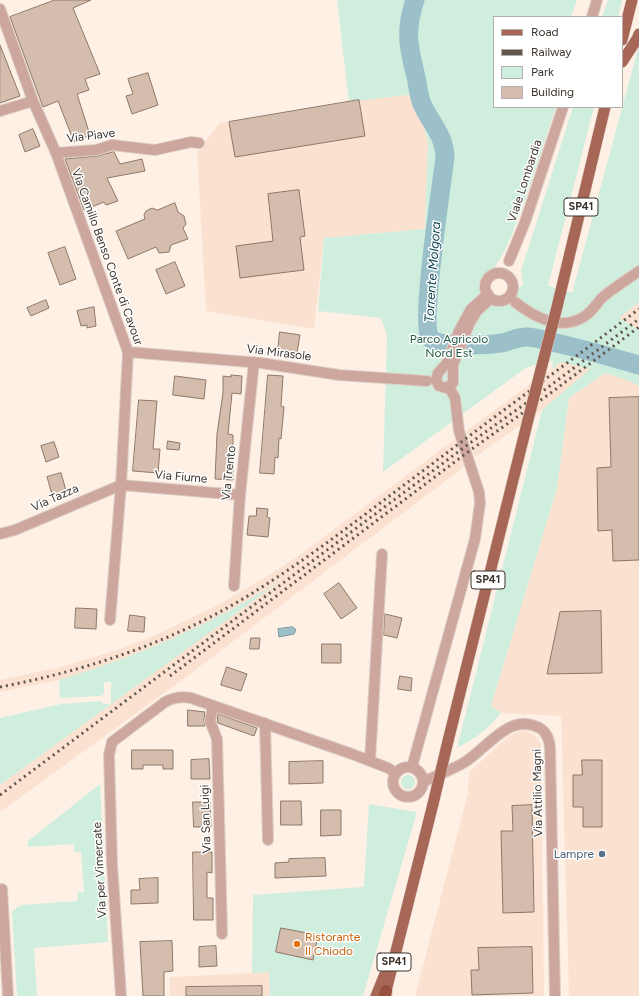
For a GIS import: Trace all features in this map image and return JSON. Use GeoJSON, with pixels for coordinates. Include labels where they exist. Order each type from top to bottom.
{"type":"FeatureCollection","features":[{"type":"Feature","properties":{"kind":"main road"},"geometry":{"type":"LineString","coordinates":[[623,36],[632,0]]}},
{"type":"Feature","properties":{"kind":"main road"},"geometry":{"type":"LineString","coordinates":[[623,61],[638,40],[639,34]]}},
{"type":"Feature","properties":{"kind":"main road","name":"SP41"},"geometry":{"type":"LineString","coordinates":[[385,995],[605,108]]}},
{"type":"Feature","properties":{"kind":"street"},"geometry":{"type":"LineString","coordinates":[[592,16],[597,0]]}},
{"type":"Feature","properties":{"kind":"street","name":"Via Camillo Benso Conte di Cavour"},"geometry":{"type":"LineString","coordinates":[[0,9],[33,101],[56,153],[128,352],[121,485],[110,620]]}},
{"type":"Feature","properties":{"kind":"street"},"geometry":{"type":"LineString","coordinates":[[0,111],[33,101]]}},
{"type":"Feature","properties":{"kind":"street","name":"Viale Lombardia"},"geometry":{"type":"LineString","coordinates":[[498,273],[509,261],[525,222],[563,108]]}},
{"type":"Feature","properties":{"kind":"street","name":"Via Piave"},"geometry":{"type":"LineString","coordinates":[[56,153],[96,150],[112,145],[155,150],[191,142],[200,143]]}},
{"type":"Feature","properties":{"kind":"street","name":"Viale Lombardia"},"geometry":{"type":"LineString","coordinates":[[509,261],[509,276]]}},
{"type":"Feature","properties":{"kind":"street"},"geometry":{"type":"LineString","coordinates":[[510,298],[513,284],[509,276],[498,273],[487,280],[485,287],[489,296],[495,300],[510,298],[533,314],[547,320],[560,322],[575,321],[586,315],[605,296],[639,271]]}},
{"type":"Feature","properties":{"kind":"street"},"geometry":{"type":"LineString","coordinates":[[438,383],[450,364],[471,309],[489,296]]}},
{"type":"Feature","properties":{"kind":"street","name":"Via Mirasole"},"geometry":{"type":"LineString","coordinates":[[128,352],[254,362],[339,375],[438,383]]}},
{"type":"Feature","properties":{"kind":"street","name":"Via Trento"},"geometry":{"type":"LineString","coordinates":[[234,586],[240,495],[254,362]]}},
{"type":"Feature","properties":{"kind":"street"},"geometry":{"type":"LineString","coordinates":[[438,383],[454,381],[450,364]]}},
{"type":"Feature","properties":{"kind":"street"},"geometry":{"type":"LineString","coordinates":[[412,768],[475,539],[478,516],[479,492],[459,431],[455,398],[438,383]]}},
{"type":"Feature","properties":{"kind":"street","name":"Via Fiume"},"geometry":{"type":"LineString","coordinates":[[121,485],[240,495]]}},
{"type":"Feature","properties":{"kind":"street","name":"Via Tazza"},"geometry":{"type":"LineString","coordinates":[[0,534],[121,485]]}},
{"type":"Feature","properties":{"kind":"street"},"geometry":{"type":"LineString","coordinates":[[370,761],[382,554]]}},
{"type":"Feature","properties":{"kind":"street","name":"Via per Vimercate"},"geometry":{"type":"LineString","coordinates":[[121,996],[112,864],[109,755],[112,742],[173,698],[191,698],[213,706]]}},
{"type":"Feature","properties":{"kind":"street"},"geometry":{"type":"LineString","coordinates":[[213,706],[370,761],[396,773]]}},
{"type":"Feature","properties":{"kind":"street","name":"Via San Luigi"},"geometry":{"type":"LineString","coordinates":[[213,706],[210,721],[217,739],[222,934]]}},
{"type":"Feature","properties":{"kind":"street"},"geometry":{"type":"LineString","coordinates":[[265,723],[268,840]]}},
{"type":"Feature","properties":{"kind":"street","name":"Via Attilio Magni"},"geometry":{"type":"LineString","coordinates":[[423,782],[466,761],[504,730],[517,724],[525,723],[534,725],[541,728],[547,736],[550,747],[555,996]]}},
{"type":"Feature","properties":{"kind":"street"},"geometry":{"type":"LineString","coordinates":[[403,768],[412,768],[420,773],[423,782],[420,792],[411,797],[406,797],[400,795],[392,782],[396,773],[403,768]]}},
{"type":"Feature","properties":{"kind":"street"},"geometry":{"type":"LineString","coordinates":[[2,889],[8,996]]}},
{"type":"Feature","properties":{"kind":"shaded area"},"geometry":{"type":"Polygon","coordinates":[[[414,94],[428,141],[425,229],[324,238],[314,329],[206,311],[197,152],[220,123],[359,100],[414,94]]]}},
{"type":"Feature","properties":{"kind":"shaded area"},"geometry":{"type":"Polygon","coordinates":[[[639,302],[639,343],[588,341],[639,302]]]}},
{"type":"Feature","properties":{"kind":"shaded area"},"geometry":{"type":"Polygon","coordinates":[[[566,358],[594,367],[542,410],[475,457],[466,431],[566,358]]]}},
{"type":"Feature","properties":{"kind":"shaded area"},"geometry":{"type":"Polygon","coordinates":[[[608,371],[639,383],[639,996],[569,996],[561,716],[501,713],[491,706],[557,488],[569,398],[608,371]]]}},
{"type":"Feature","properties":{"kind":"shaded area"},"geometry":{"type":"Polygon","coordinates":[[[455,439],[464,466],[459,471],[178,683],[0,812],[0,785],[274,585],[227,613],[187,633],[119,661],[59,680],[0,692],[0,680],[57,668],[114,651],[149,638],[214,607],[271,574],[301,554],[455,439]]]}},
{"type":"Feature","properties":{"kind":"shaded area"},"geometry":{"type":"Polygon","coordinates":[[[523,730],[535,735],[541,744],[544,996],[415,996],[468,793],[469,772],[510,735],[523,730]]]}},
{"type":"Feature","properties":{"kind":"shaded area"},"geometry":{"type":"Polygon","coordinates":[[[269,972],[270,996],[169,996],[170,977],[269,972]]]}},
{"type":"Feature","properties":{"kind":"green space","name":"Parco Agricolo Nord Est"},"geometry":{"type":"Polygon","coordinates":[[[337,0],[577,0],[571,16],[493,16],[493,108],[556,108],[513,231],[506,248],[484,287],[486,296],[493,302],[502,303],[516,298],[518,287],[523,286],[521,271],[573,108],[594,108],[548,286],[572,293],[639,45],[639,302],[619,318],[639,330],[639,386],[627,380],[605,373],[569,398],[557,488],[491,706],[501,713],[481,733],[457,748],[542,410],[590,369],[561,362],[552,369],[553,361],[527,367],[383,472],[387,335],[381,318],[318,311],[324,238],[425,229],[428,141],[414,94],[349,102],[337,0]]]}},
{"type":"Feature","properties":{"kind":"green space"},"geometry":{"type":"Polygon","coordinates":[[[608,0],[622,0],[618,16],[602,16],[608,0]]]}},
{"type":"Feature","properties":{"kind":"green space"},"geometry":{"type":"Polygon","coordinates":[[[283,579],[0,785],[0,718],[61,704],[101,701],[104,704],[111,704],[111,682],[104,682],[104,694],[101,696],[60,698],[59,680],[89,671],[175,637],[230,610],[283,579]]]}},
{"type":"Feature","properties":{"kind":"green space"},"geometry":{"type":"Polygon","coordinates":[[[405,775],[411,775],[415,779],[415,785],[411,789],[405,789],[401,785],[401,779],[405,775]]]}},
{"type":"Feature","properties":{"kind":"green space"},"geometry":{"type":"Polygon","coordinates":[[[100,784],[108,942],[34,948],[37,996],[17,996],[12,911],[21,905],[78,901],[77,893],[84,892],[81,852],[74,852],[74,844],[28,847],[28,841],[100,784]]]}},
{"type":"Feature","properties":{"kind":"green space"},"geometry":{"type":"Polygon","coordinates":[[[369,804],[417,812],[363,996],[270,996],[269,972],[252,973],[253,895],[364,887],[369,804]]]}},
{"type":"Feature","properties":{"kind":"water"},"geometry":{"type":"Polygon","coordinates":[[[293,627],[296,630],[294,634],[279,637],[278,629],[293,627]]]}},
{"type":"Feature","properties":{"kind":"building"},"geometry":{"type":"Polygon","coordinates":[[[55,0],[91,0],[73,8],[100,74],[85,79],[89,90],[77,94],[90,135],[74,142],[58,101],[43,107],[10,17],[55,0]]]}},
{"type":"Feature","properties":{"kind":"building"},"geometry":{"type":"Polygon","coordinates":[[[0,45],[20,96],[0,103],[0,45]]]}},
{"type":"Feature","properties":{"kind":"building"},"geometry":{"type":"Polygon","coordinates":[[[148,73],[158,105],[132,114],[126,96],[133,94],[128,79],[148,73]]]}},
{"type":"Feature","properties":{"kind":"building"},"geometry":{"type":"Polygon","coordinates":[[[359,100],[365,136],[235,157],[229,122],[359,100]]]}},
{"type":"Feature","properties":{"kind":"building"},"geometry":{"type":"Polygon","coordinates":[[[33,129],[40,146],[25,152],[19,135],[33,129]]]}},
{"type":"Feature","properties":{"kind":"building"},"geometry":{"type":"Polygon","coordinates":[[[114,152],[120,164],[142,159],[145,171],[107,178],[118,201],[106,205],[104,202],[84,210],[65,159],[97,156],[114,152]]]}},
{"type":"Feature","properties":{"kind":"building"},"geometry":{"type":"Polygon","coordinates":[[[299,190],[305,236],[300,237],[304,270],[240,278],[236,246],[273,241],[268,194],[299,190]]]}},
{"type":"Feature","properties":{"kind":"building"},"geometry":{"type":"Polygon","coordinates":[[[175,203],[178,212],[184,216],[186,224],[183,228],[188,239],[171,245],[169,252],[159,253],[156,247],[128,259],[116,231],[145,219],[144,215],[146,211],[152,208],[157,210],[175,203]]]}},
{"type":"Feature","properties":{"kind":"building"},"geometry":{"type":"Polygon","coordinates":[[[65,247],[76,279],[60,285],[48,253],[65,247]]]}},
{"type":"Feature","properties":{"kind":"building"},"geometry":{"type":"Polygon","coordinates":[[[175,262],[185,286],[166,294],[156,270],[175,262]]]}},
{"type":"Feature","properties":{"kind":"building"},"geometry":{"type":"Polygon","coordinates":[[[46,300],[49,308],[31,316],[27,308],[46,300]]]}},
{"type":"Feature","properties":{"kind":"building"},"geometry":{"type":"Polygon","coordinates":[[[94,307],[96,326],[87,328],[87,325],[81,326],[77,311],[94,307]]]}},
{"type":"Feature","properties":{"kind":"building"},"geometry":{"type":"Polygon","coordinates":[[[280,332],[300,335],[297,353],[278,350],[280,332]]]}},
{"type":"Feature","properties":{"kind":"building"},"geometry":{"type":"Polygon","coordinates":[[[231,375],[242,376],[241,394],[232,393],[228,434],[233,435],[233,480],[215,479],[217,434],[223,393],[223,376],[231,377],[231,375]]]}},
{"type":"Feature","properties":{"kind":"building"},"geometry":{"type":"Polygon","coordinates":[[[268,375],[283,376],[281,406],[284,407],[281,439],[279,438],[278,458],[275,457],[274,474],[260,473],[268,375]]]}},
{"type":"Feature","properties":{"kind":"building"},"geometry":{"type":"Polygon","coordinates":[[[175,376],[206,380],[204,399],[173,395],[175,376]]]}},
{"type":"Feature","properties":{"kind":"building"},"geometry":{"type":"Polygon","coordinates":[[[639,397],[639,560],[613,561],[612,530],[598,531],[597,468],[611,467],[609,398],[639,397]]]}},
{"type":"Feature","properties":{"kind":"building"},"geometry":{"type":"Polygon","coordinates":[[[139,400],[157,401],[153,449],[160,449],[158,473],[133,471],[139,400]]]}},
{"type":"Feature","properties":{"kind":"building"},"geometry":{"type":"Polygon","coordinates":[[[168,441],[180,443],[179,450],[167,449],[168,441]]]}},
{"type":"Feature","properties":{"kind":"building"},"geometry":{"type":"Polygon","coordinates":[[[54,442],[59,457],[46,462],[41,446],[54,442]]]}},
{"type":"Feature","properties":{"kind":"building"},"geometry":{"type":"Polygon","coordinates":[[[61,473],[67,494],[53,498],[47,477],[61,473]]]}},
{"type":"Feature","properties":{"kind":"building"},"geometry":{"type":"Polygon","coordinates":[[[257,508],[268,509],[267,517],[270,518],[268,537],[247,535],[249,516],[256,516],[257,508]]]}},
{"type":"Feature","properties":{"kind":"building"},"geometry":{"type":"Polygon","coordinates":[[[339,583],[357,608],[341,619],[324,594],[339,583]]]}},
{"type":"Feature","properties":{"kind":"building"},"geometry":{"type":"Polygon","coordinates":[[[76,608],[97,609],[96,629],[75,628],[76,608]]]}},
{"type":"Feature","properties":{"kind":"building"},"geometry":{"type":"Polygon","coordinates":[[[601,611],[602,673],[547,674],[560,612],[601,611]]]}},
{"type":"Feature","properties":{"kind":"building"},"geometry":{"type":"Polygon","coordinates":[[[385,614],[402,618],[397,638],[384,635],[385,614]]]}},
{"type":"Feature","properties":{"kind":"building"},"geometry":{"type":"Polygon","coordinates":[[[130,615],[145,617],[144,632],[128,631],[130,615]]]}},
{"type":"Feature","properties":{"kind":"building"},"geometry":{"type":"Polygon","coordinates":[[[251,638],[260,638],[259,649],[250,649],[251,638]]]}},
{"type":"Feature","properties":{"kind":"building"},"geometry":{"type":"Polygon","coordinates":[[[322,644],[341,644],[341,663],[322,663],[322,644]]]}},
{"type":"Feature","properties":{"kind":"building"},"geometry":{"type":"Polygon","coordinates":[[[227,667],[247,674],[241,691],[221,685],[227,667]]]}},
{"type":"Feature","properties":{"kind":"building"},"geometry":{"type":"Polygon","coordinates":[[[400,676],[412,678],[411,691],[398,689],[400,676]]]}},
{"type":"Feature","properties":{"kind":"building"},"geometry":{"type":"Polygon","coordinates":[[[188,710],[205,712],[205,726],[188,726],[188,710]]]}},
{"type":"Feature","properties":{"kind":"building"},"geometry":{"type":"Polygon","coordinates":[[[218,714],[257,728],[254,736],[218,723],[218,714]]]}},
{"type":"Feature","properties":{"kind":"building"},"geometry":{"type":"Polygon","coordinates":[[[132,750],[173,750],[173,769],[163,769],[163,765],[143,765],[143,769],[132,769],[132,750]]]}},
{"type":"Feature","properties":{"kind":"building"},"geometry":{"type":"Polygon","coordinates":[[[209,759],[210,779],[191,779],[191,760],[209,759]]]}},
{"type":"Feature","properties":{"kind":"building"},"geometry":{"type":"Polygon","coordinates":[[[582,760],[602,760],[602,827],[583,827],[583,807],[573,807],[573,775],[582,775],[582,760]]]}},
{"type":"Feature","properties":{"kind":"building"},"geometry":{"type":"Polygon","coordinates":[[[323,761],[323,783],[289,784],[289,762],[323,761]]]}},
{"type":"Feature","properties":{"kind":"building"},"geometry":{"type":"Polygon","coordinates":[[[281,801],[301,801],[302,825],[281,825],[281,801]]]}},
{"type":"Feature","properties":{"kind":"building"},"geometry":{"type":"Polygon","coordinates":[[[193,802],[210,802],[211,827],[194,827],[193,802]]]}},
{"type":"Feature","properties":{"kind":"building"},"geometry":{"type":"Polygon","coordinates":[[[532,805],[534,912],[503,913],[501,831],[513,831],[512,806],[532,805]]]}},
{"type":"Feature","properties":{"kind":"building"},"geometry":{"type":"Polygon","coordinates":[[[321,810],[341,810],[341,835],[321,836],[321,810]]]}},
{"type":"Feature","properties":{"kind":"building"},"geometry":{"type":"Polygon","coordinates":[[[193,852],[212,852],[212,873],[207,872],[207,898],[213,898],[213,920],[194,920],[193,852]]]}},
{"type":"Feature","properties":{"kind":"building"},"geometry":{"type":"Polygon","coordinates":[[[325,858],[326,876],[275,878],[275,863],[289,862],[289,859],[325,858]]]}},
{"type":"Feature","properties":{"kind":"building"},"geometry":{"type":"Polygon","coordinates":[[[158,878],[158,903],[131,904],[131,890],[140,890],[139,879],[158,878]]]}},
{"type":"Feature","properties":{"kind":"building","name":"Ristorante Il Chiodo"},"geometry":{"type":"Polygon","coordinates":[[[281,928],[318,935],[313,960],[276,952],[281,928]]]}},
{"type":"Feature","properties":{"kind":"building"},"geometry":{"type":"Polygon","coordinates":[[[172,941],[173,971],[164,972],[164,996],[143,996],[140,942],[172,941]]]}},
{"type":"Feature","properties":{"kind":"building"},"geometry":{"type":"Polygon","coordinates":[[[216,946],[217,966],[199,967],[199,947],[216,946]]]}},
{"type":"Feature","properties":{"kind":"building"},"geometry":{"type":"Polygon","coordinates":[[[532,947],[533,993],[472,995],[471,970],[479,970],[478,948],[532,947]]]}},
{"type":"Feature","properties":{"kind":"building"},"geometry":{"type":"Polygon","coordinates":[[[262,986],[262,996],[186,996],[186,987],[262,986]]]}},
{"type":"Feature","properties":{"kind":"waterway","name":"Torrente Molgora"},"geometry":{"type":"LineString","coordinates":[[415,0],[409,31],[410,50],[421,101],[440,135],[445,157],[430,281],[428,307],[428,327],[430,338],[434,341],[452,345],[495,344],[521,337],[533,338],[639,365]]}},
{"type":"Feature","properties":{"kind":"railway"},"geometry":{"type":"LineString","coordinates":[[0,687],[59,674],[117,656],[173,635],[227,608],[279,576],[329,541],[639,309]]}},
{"type":"Feature","properties":{"kind":"railway"},"geometry":{"type":"LineString","coordinates":[[0,795],[470,443],[543,391],[639,319]]}},
{"type":"Feature","properties":{"kind":"railway"},"geometry":{"type":"LineString","coordinates":[[170,676],[472,449],[639,327]]}},
{"type":"Feature","properties":{"kind":"place","name":"Lampre"},"geometry":{"type":"Point","coordinates":[602,854]}},
{"type":"Feature","properties":{"kind":"place","name":"Ristorante Il Chiodo"},"geometry":{"type":"Point","coordinates":[297,944]}}]}
